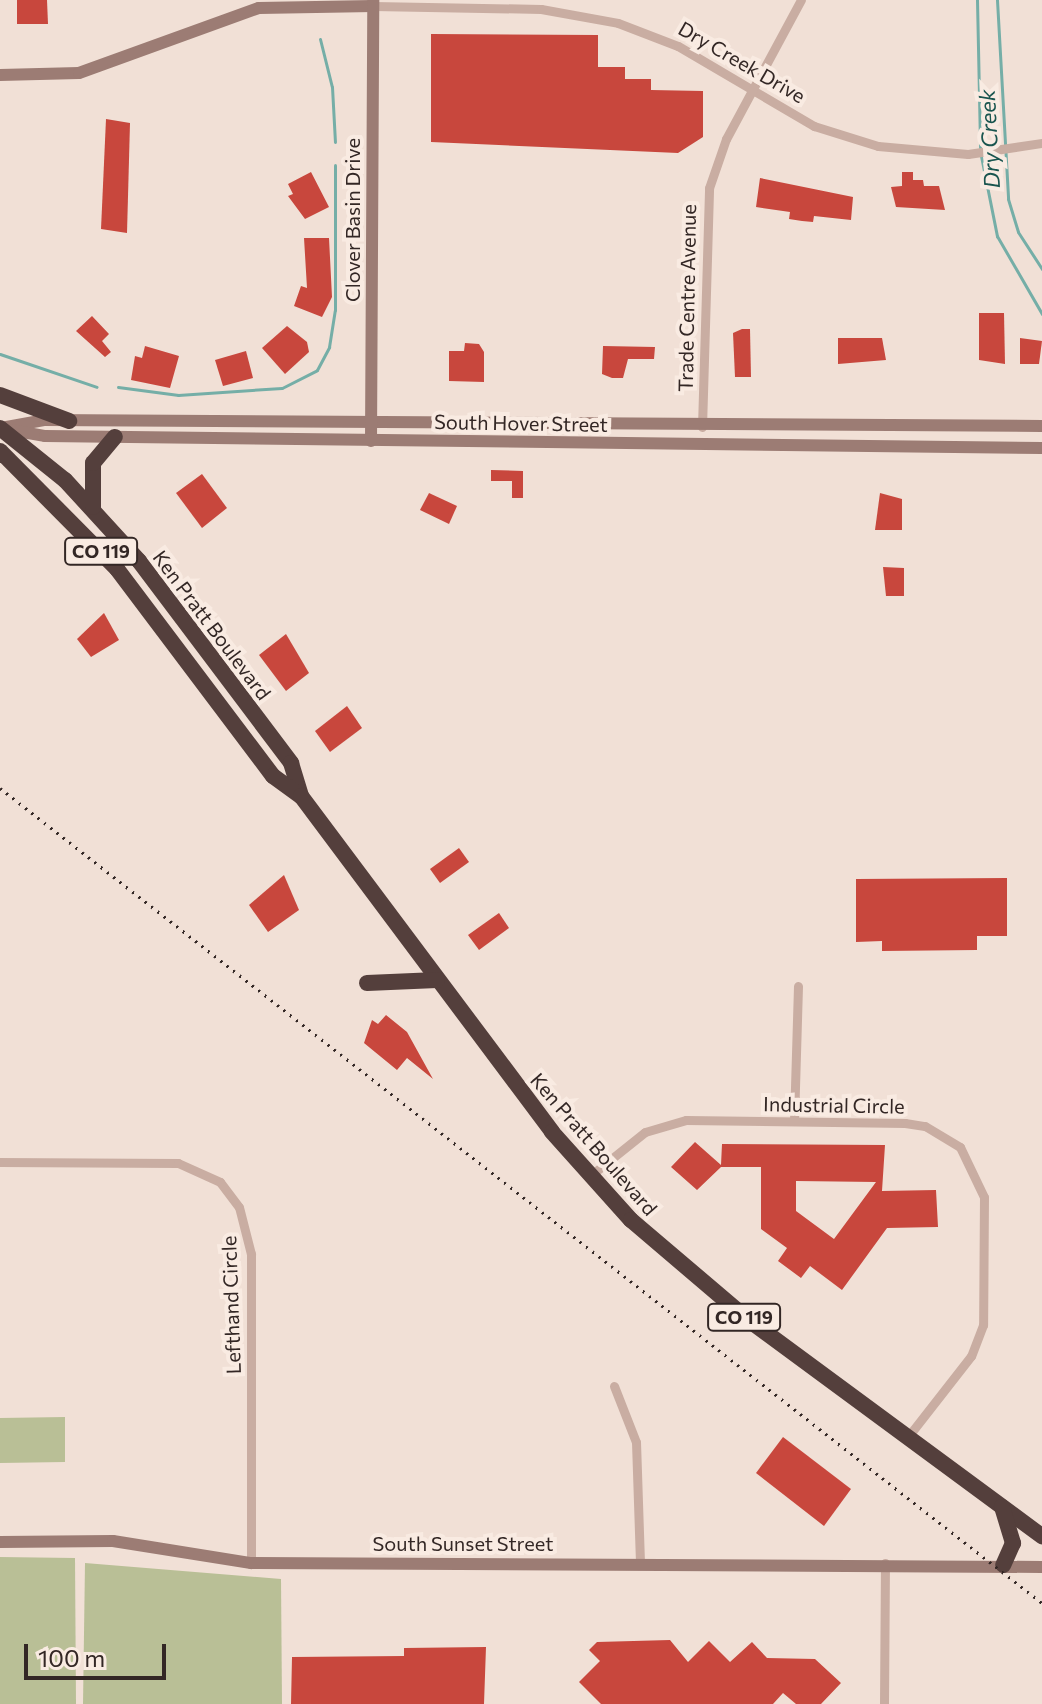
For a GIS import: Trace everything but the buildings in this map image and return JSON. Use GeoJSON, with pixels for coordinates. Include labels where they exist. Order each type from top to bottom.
{"type":"FeatureCollection","features":[{"type":"Feature","properties":{"kind":"highway"},"geometry":{"type":"LineString","coordinates":[[0,395],[69,421]]}},
{"type":"Feature","properties":{"kind":"highway","name":"Ken Pratt Boulevard"},"geometry":{"type":"LineString","coordinates":[[0,428],[93,507],[291,763],[301,796]]}},
{"type":"Feature","properties":{"kind":"highway"},"geometry":{"type":"LineString","coordinates":[[93,507],[93,463],[115,437]]}},
{"type":"Feature","properties":{"kind":"highway","name":"Ken Pratt Boulevard"},"geometry":{"type":"LineString","coordinates":[[0,451],[35,481],[117,569],[273,776],[301,796],[437,980],[590,1176],[688,1272],[1042,1536]]}},
{"type":"Feature","properties":{"kind":"highway"},"geometry":{"type":"LineString","coordinates":[[0,461],[35,481]]}},
{"type":"Feature","properties":{"kind":"highway"},"geometry":{"type":"LineString","coordinates":[[367,983],[437,980]]}},
{"type":"Feature","properties":{"kind":"highway"},"geometry":{"type":"LineString","coordinates":[[1001,1506],[1013,1543],[1003,1565]]}},
{"type":"Feature","properties":{"kind":"main road","name":"Dry Creek Drive"},"geometry":{"type":"LineString","coordinates":[[0,75],[79,73],[259,8],[373,3]]}},
{"type":"Feature","properties":{"kind":"main road","name":"Clover Basin Drive"},"geometry":{"type":"LineString","coordinates":[[371,441],[373,3]]}},
{"type":"Feature","properties":{"kind":"main road","name":"South Hover Street"},"geometry":{"type":"LineString","coordinates":[[0,428],[69,421],[702,427],[1042,426]]}},
{"type":"Feature","properties":{"kind":"main road"},"geometry":{"type":"LineString","coordinates":[[702,427],[702,445]]}},
{"type":"Feature","properties":{"kind":"main road","name":"South Hover Street"},"geometry":{"type":"LineString","coordinates":[[0,428],[45,436],[1042,448]]}},
{"type":"Feature","properties":{"kind":"main road","name":"South Sunset Street"},"geometry":{"type":"LineString","coordinates":[[0,1542],[113,1541],[251,1563],[885,1563],[1042,1567]]}},
{"type":"Feature","properties":{"kind":"main road","name":"South Sunset Street"},"geometry":{"type":"LineString","coordinates":[[927,1564],[980,1566]]}},
{"type":"Feature","properties":{"kind":"street","name":"Trade Centre Avenue"},"geometry":{"type":"LineString","coordinates":[[702,427],[707,200],[722,148],[801,0]]}},
{"type":"Feature","properties":{"kind":"street","name":"Dry Creek Drive"},"geometry":{"type":"LineString","coordinates":[[373,3],[541,9],[599,18],[678,46],[754,92],[855,141],[929,154],[997,153],[1042,143]]}},
{"type":"Feature","properties":{"kind":"street"},"geometry":{"type":"LineString","coordinates":[[794,1121],[798,986]]}},
{"type":"Feature","properties":{"kind":"street","name":"Industrial Circle"},"geometry":{"type":"LineString","coordinates":[[590,1176],[665,1123],[794,1121],[925,1126],[960,1147],[979,1177],[983,1325],[971,1356],[907,1438]]}},
{"type":"Feature","properties":{"kind":"street","name":"Lefthand Circle"},"geometry":{"type":"LineString","coordinates":[[0,1162],[178,1163],[207,1173],[239,1207],[251,1245],[251,1563]]}},
{"type":"Feature","properties":{"kind":"street"},"geometry":{"type":"LineString","coordinates":[[614,1386],[636,1442],[640,1563]]}},
{"type":"Feature","properties":{"kind":"street"},"geometry":{"type":"LineString","coordinates":[[884,1704],[885,1563]]}},
{"type":"Feature","properties":{"kind":"green space"},"geometry":{"type":"Polygon","coordinates":[[[65,1417],[65,1462],[0,1463],[0,1418],[65,1417]]]}},
{"type":"Feature","properties":{"kind":"green space"},"geometry":{"type":"Polygon","coordinates":[[[0,1557],[75,1558],[76,1704],[0,1704],[0,1557]]]}},
{"type":"Feature","properties":{"kind":"green space"},"geometry":{"type":"Polygon","coordinates":[[[85,1563],[281,1579],[282,1704],[83,1704],[85,1563]]]}},
{"type":"Feature","properties":{"kind":"waterway"},"geometry":{"type":"LineString","coordinates":[[977,0],[980,148]]}},
{"type":"Feature","properties":{"kind":"waterway","name":"Dry Creek"},"geometry":{"type":"LineString","coordinates":[[997,0],[1008,199],[1018,232],[1042,269]]}},
{"type":"Feature","properties":{"kind":"waterway"},"geometry":{"type":"LineString","coordinates":[[320,39],[332,87],[335,142]]}},
{"type":"Feature","properties":{"kind":"waterway"},"geometry":{"type":"LineString","coordinates":[[981,156],[997,236],[1042,314]]}},
{"type":"Feature","properties":{"kind":"waterway"},"geometry":{"type":"LineString","coordinates":[[118,387],[178,395],[282,388],[317,370],[329,347],[335,310],[335,165]]}},
{"type":"Feature","properties":{"kind":"waterway"},"geometry":{"type":"LineString","coordinates":[[0,354],[97,387]]}},
{"type":"Feature","properties":{"kind":"railway"},"geometry":{"type":"LineString","coordinates":[[0,788],[1042,1603]]}}]}
